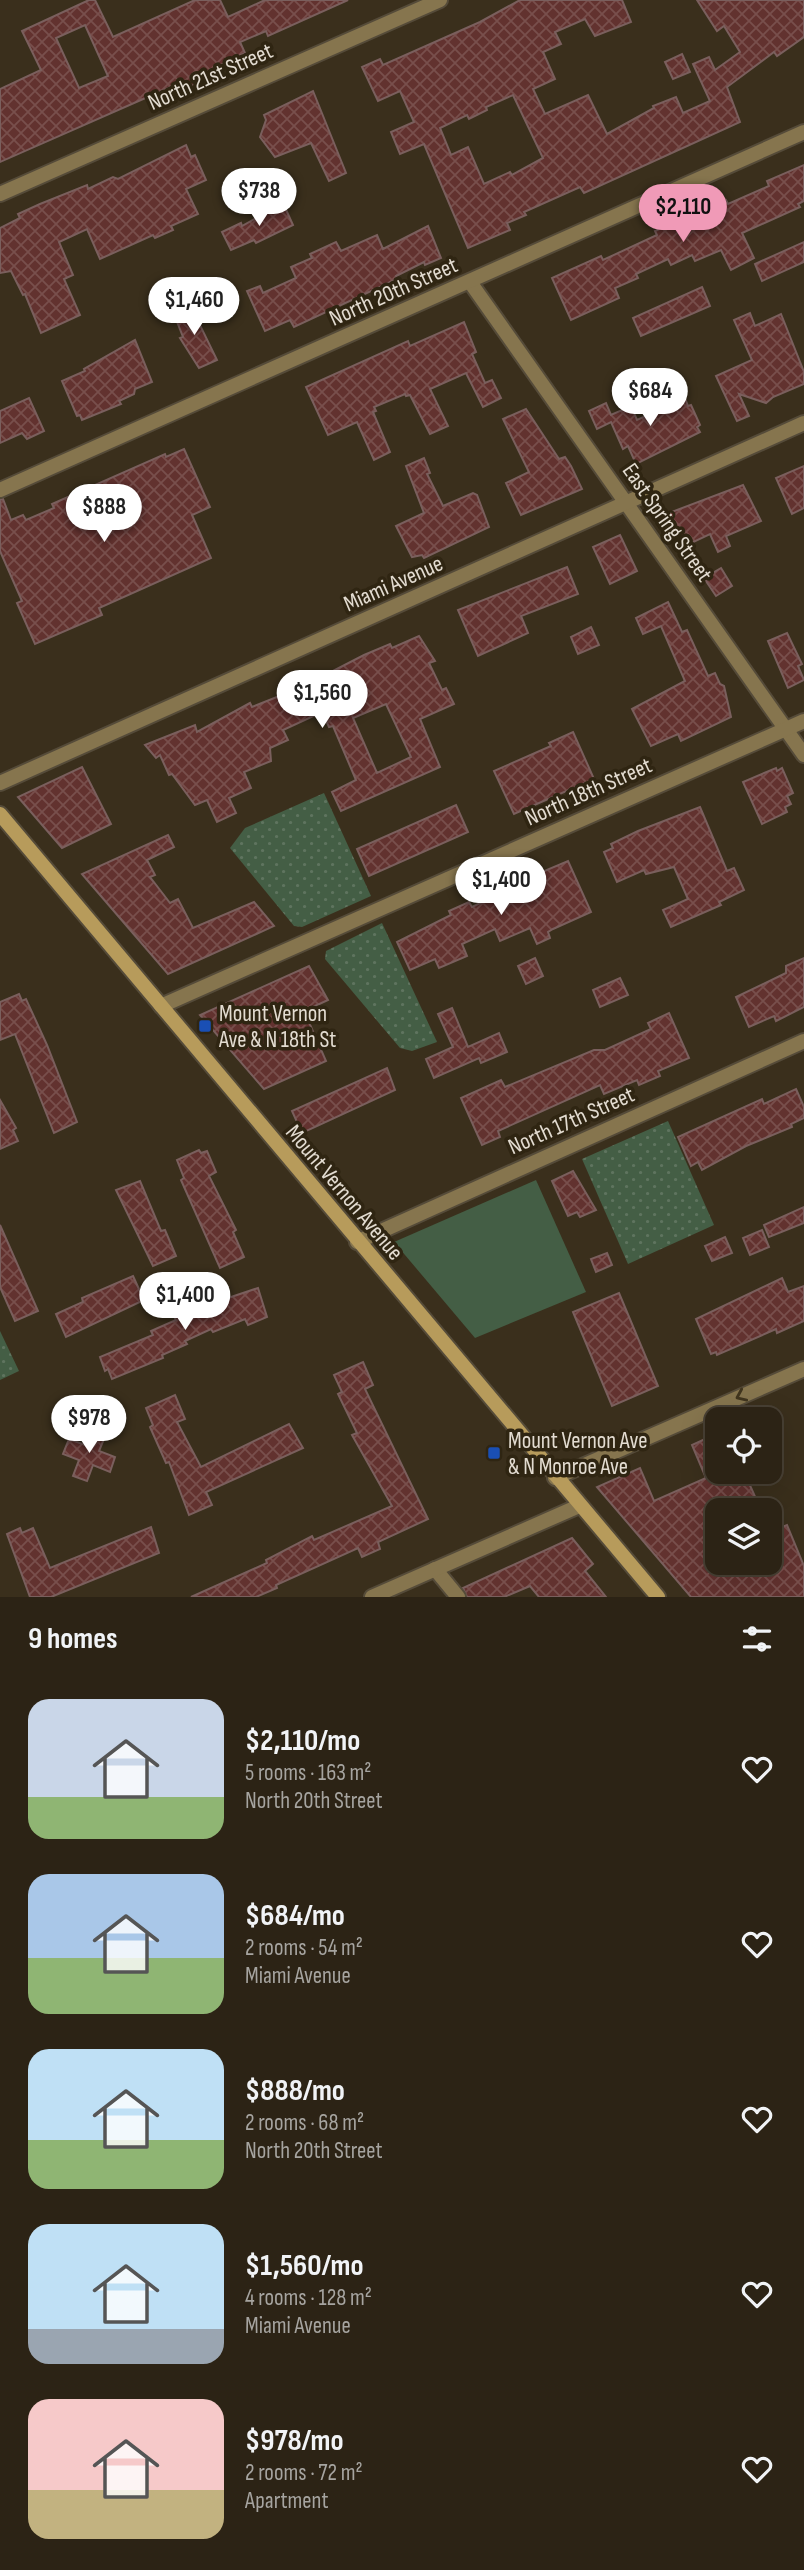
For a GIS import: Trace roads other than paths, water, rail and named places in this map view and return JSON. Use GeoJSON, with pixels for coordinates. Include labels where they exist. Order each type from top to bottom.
{"type":"FeatureCollection","features":[{"type":"Feature","properties":{"kind":"street","name":"North 21st Street"},"geometry":{"type":"LineString","coordinates":[[0,194],[440,0]]}},
{"type":"Feature","properties":{"kind":"street","name":"North 20th Street"},"geometry":{"type":"LineString","coordinates":[[0,490],[804,132]]}},
{"type":"Feature","properties":{"kind":"street","name":"East Spring Street"},"geometry":{"type":"LineString","coordinates":[[470,282],[804,755]]}},
{"type":"Feature","properties":{"kind":"street","name":"Miami Avenue"},"geometry":{"type":"LineString","coordinates":[[0,783],[804,423]]}},
{"type":"Feature","properties":{"kind":"street","name":"North 18th Street"},"geometry":{"type":"LineString","coordinates":[[161,1006],[804,721]]}},
{"type":"Feature","properties":{"kind":"street","name":"Mount Vernon Avenue"},"geometry":{"type":"LineString","coordinates":[[0,814],[555,1478],[658,1597]]}},
{"type":"Feature","properties":{"kind":"street","name":"North 17th Street"},"geometry":{"type":"LineString","coordinates":[[357,1242],[804,1041]]}},
{"type":"Feature","properties":{"kind":"street"},"geometry":{"type":"LineString","coordinates":[[555,1478],[804,1369]]}},
{"type":"Feature","properties":{"kind":"street"},"geometry":{"type":"LineString","coordinates":[[372,1597],[579,1506]]}},
{"type":"Feature","properties":{"kind":"street"},"geometry":{"type":"LineString","coordinates":[[435,1569],[458,1597]]}},
{"type":"Feature","properties":{"kind":"place","name":"Mount Vernon Ave & N 18th St"},"geometry":{"type":"Point","coordinates":[205,1026]}},
{"type":"Feature","properties":{"kind":"place","name":"Mount Vernon Ave & N Monroe Ave"},"geometry":{"type":"Point","coordinates":[494,1453]}}]}
